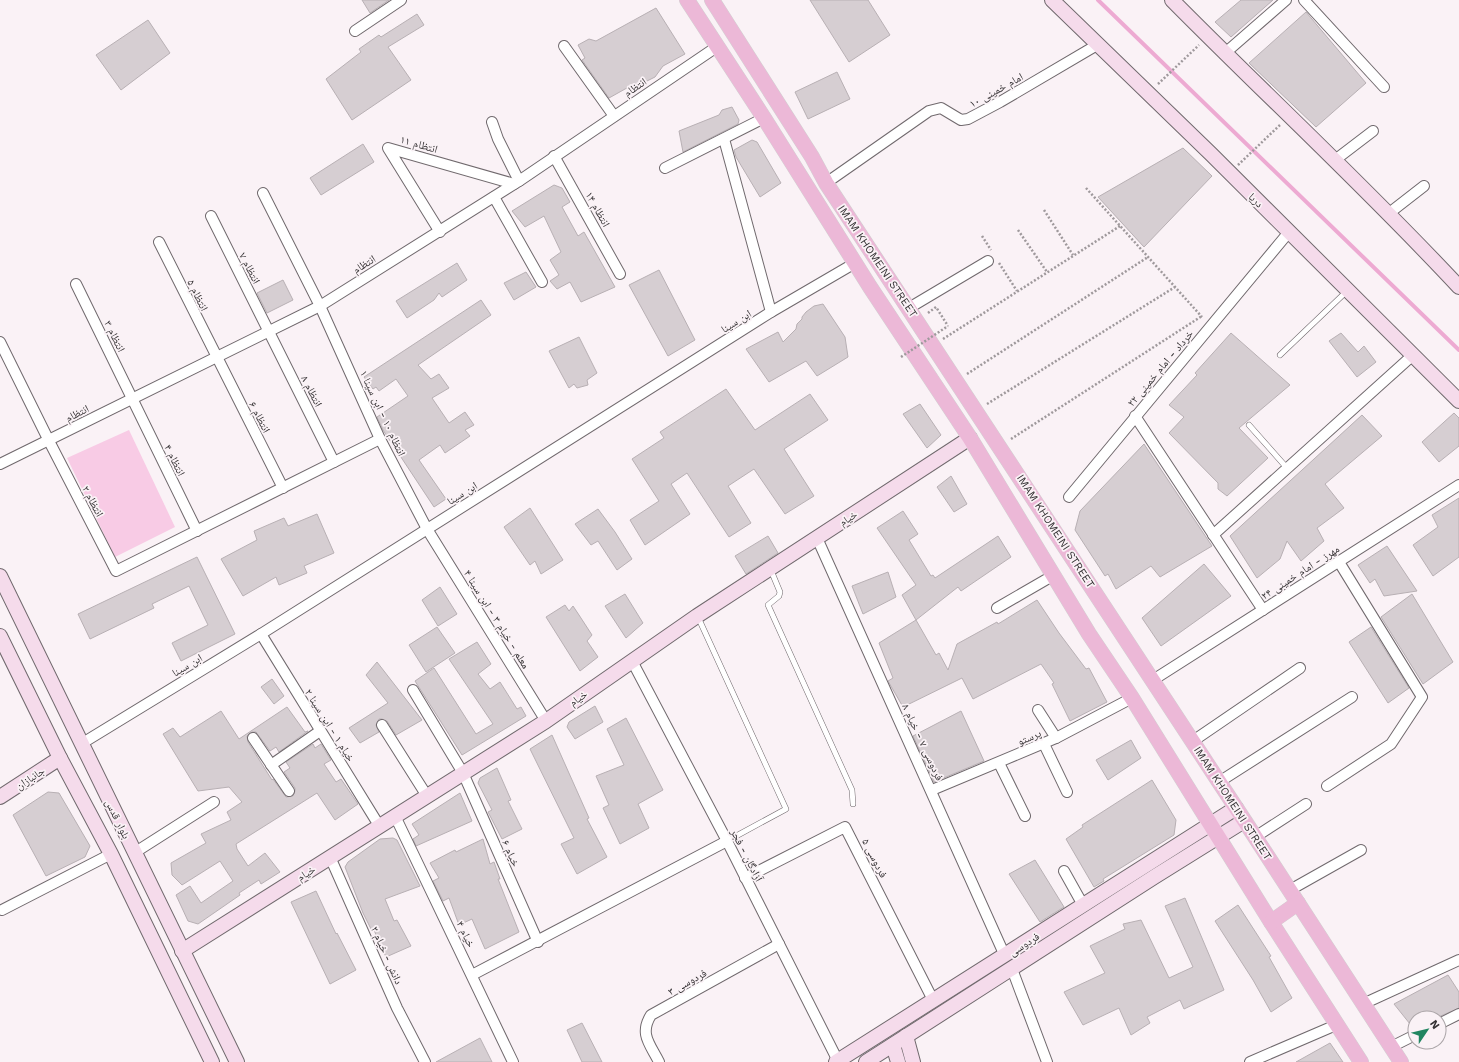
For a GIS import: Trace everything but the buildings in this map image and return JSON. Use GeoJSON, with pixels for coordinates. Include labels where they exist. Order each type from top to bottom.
{"type":"FeatureCollection","features":[{"type":"Feature","properties":{"kind":"main road","name":"IMAM KHOMEINI STREET"},"geometry":{"type":"LineString","coordinates":[[687,0],[764,118],[855,263],[970,438],[1089,634],[1132,698],[1271,922],[1361,1062]]}},
{"type":"Feature","properties":{"kind":"main road","name":"IMAM KHOMEINI STREET"},"geometry":{"type":"LineString","coordinates":[[712,0],[826,183],[910,308],[956,381],[1050,519],[1401,1062]]}},
{"type":"Feature","properties":{"kind":"main road"},"geometry":{"type":"LineString","coordinates":[[774,136],[791,125]]}},
{"type":"Feature","properties":{"kind":"main road"},"geometry":{"type":"LineString","coordinates":[[1271,922],[1298,903]]}},
{"type":"Feature","properties":{"kind":"street"},"geometry":{"type":"LineString","coordinates":[[355,30],[401,0]]}},
{"type":"Feature","properties":{"kind":"street","name":"دریا"},"geometry":{"type":"LineString","coordinates":[[1052,0],[1459,401]]}},
{"type":"Feature","properties":{"kind":"street"},"geometry":{"type":"LineString","coordinates":[[1172,0],[1224,54],[1335,160],[1459,287]]}},
{"type":"Feature","properties":{"kind":"street"},"geometry":{"type":"LineString","coordinates":[[1224,54],[1286,0]]}},
{"type":"Feature","properties":{"kind":"street"},"geometry":{"type":"LineString","coordinates":[[1304,0],[1384,87]]}},
{"type":"Feature","properties":{"kind":"street","name":"امام خمینی ۱۰"},"geometry":{"type":"LineString","coordinates":[[826,183],[929,111],[941,108],[961,120],[968,119],[1000,102],[1097,44]]}},
{"type":"Feature","properties":{"kind":"street"},"geometry":{"type":"LineString","coordinates":[[564,46],[614,116]]}},
{"type":"Feature","properties":{"kind":"street","name":"انتظام"},"geometry":{"type":"LineString","coordinates":[[0,464],[320,306],[494,197],[718,46]]}},
{"type":"Feature","properties":{"kind":"street"},"geometry":{"type":"LineString","coordinates":[[665,168],[764,118]]}},
{"type":"Feature","properties":{"kind":"street"},"geometry":{"type":"LineString","coordinates":[[492,122],[516,182]]}},
{"type":"Feature","properties":{"kind":"street"},"geometry":{"type":"LineString","coordinates":[[1335,160],[1373,131]]}},
{"type":"Feature","properties":{"kind":"street"},"geometry":{"type":"LineString","coordinates":[[724,139],[771,312]]}},
{"type":"Feature","properties":{"kind":"street","name":"انتظام ۱۱"},"geometry":{"type":"LineString","coordinates":[[440,232],[388,148],[516,182]]}},
{"type":"Feature","properties":{"kind":"street","name":"انتظام ۱۴"},"geometry":{"type":"LineString","coordinates":[[554,156],[620,274]]}},
{"type":"Feature","properties":{"kind":"street"},"geometry":{"type":"LineString","coordinates":[[1388,214],[1424,186]]}},
{"type":"Feature","properties":{"kind":"street","name":"انتظام ۱۰ - ابن سینا ۱"},"geometry":{"type":"LineString","coordinates":[[263,192],[320,306],[380,439],[427,530]]}},
{"type":"Feature","properties":{"kind":"street"},"geometry":{"type":"LineString","coordinates":[[494,197],[542,282]]}},
{"type":"Feature","properties":{"kind":"street","name":"انتظام ۷"},"geometry":{"type":"LineString","coordinates":[[211,216],[269,331]]}},
{"type":"Feature","properties":{"kind":"street","name":"خرداد - امام خمینی ۲۲"},"geometry":{"type":"LineString","coordinates":[[1069,497],[1289,232]]}},
{"type":"Feature","properties":{"kind":"street","name":"انتظام ۵"},"geometry":{"type":"LineString","coordinates":[[159,242],[216,358]]}},
{"type":"Feature","properties":{"kind":"street"},"geometry":{"type":"LineString","coordinates":[[910,308],[988,261]]}},
{"type":"Feature","properties":{"kind":"street","name":"ابن سینا"},"geometry":{"type":"LineString","coordinates":[[81,744],[261,634],[771,312],[855,263]]}},
{"type":"Feature","properties":{"kind":"street","name":"انتظام ۳"},"geometry":{"type":"LineString","coordinates":[[76,284],[133,398]]}},
{"type":"Feature","properties":{"kind":"street","name":"انتظام ۸"},"geometry":{"type":"LineString","coordinates":[[269,331],[334,462]]}},
{"type":"Feature","properties":{"kind":"street","name":"انتظام ۲"},"geometry":{"type":"LineString","coordinates":[[0,342],[48,441],[116,571],[197,531]]}},
{"type":"Feature","properties":{"kind":"street"},"geometry":{"type":"LineString","coordinates":[[1213,535],[1413,354]]}},
{"type":"Feature","properties":{"kind":"street","name":"انتظام ۶"},"geometry":{"type":"LineString","coordinates":[[216,358],[283,488]]}},
{"type":"Feature","properties":{"kind":"street","name":"انتظام ۴"},"geometry":{"type":"LineString","coordinates":[[133,398],[197,531]]}},
{"type":"Feature","properties":{"kind":"street"},"geometry":{"type":"LineString","coordinates":[[1135,416],[1263,610]]}},
{"type":"Feature","properties":{"kind":"street","name":"خیام"},"geometry":{"type":"LineString","coordinates":[[182,952],[546,721],[697,616],[970,438]]}},
{"type":"Feature","properties":{"kind":"street"},"geometry":{"type":"LineString","coordinates":[[197,531],[380,439]]}},
{"type":"Feature","properties":{"kind":"street","name":"مهرز - امام خمینی ۲۴"},"geometry":{"type":"LineString","coordinates":[[1154,680],[1459,485]]}},
{"type":"Feature","properties":{"kind":"street","name":"معلم - خیام ۳ - ابن سینا ۴"},"geometry":{"type":"LineString","coordinates":[[427,530],[546,721]]}},
{"type":"Feature","properties":{"kind":"street","name":"فردوسی ۷ - خیام ۸"},"geometry":{"type":"LineString","coordinates":[[817,538],[1009,962],[1047,1062]]}},
{"type":"Feature","properties":{"kind":"street"},"geometry":{"type":"LineString","coordinates":[[1327,786],[1391,744],[1422,697],[1339,562]]}},
{"type":"Feature","properties":{"kind":"street"},"geometry":{"type":"LineString","coordinates":[[997,608],[1054,575]]}},
{"type":"Feature","properties":{"kind":"street","name":"بلوار قدس"},"geometry":{"type":"LineString","coordinates":[[0,576],[182,952],[237,1062]]}},
{"type":"Feature","properties":{"kind":"street","name":"خیام ۱ - این سینا ۲"},"geometry":{"type":"LineString","coordinates":[[261,634],[380,827]]}},
{"type":"Feature","properties":{"kind":"street","name":"بلوار قدس"},"geometry":{"type":"LineString","coordinates":[[0,636],[60,758],[111,854],[212,1062]]}},
{"type":"Feature","properties":{"kind":"street","name":"آزادگان - فجر"},"geometry":{"type":"LineString","coordinates":[[632,661],[727,841],[837,1062]]}},
{"type":"Feature","properties":{"kind":"street"},"geometry":{"type":"LineString","coordinates":[[1193,741],[1300,668]]}},
{"type":"Feature","properties":{"kind":"street","name":"خیام ۶"},"geometry":{"type":"LineString","coordinates":[[412,690],[463,773],[538,942]]}},
{"type":"Feature","properties":{"kind":"street"},"geometry":{"type":"LineString","coordinates":[[1220,782],[1352,697]]}},
{"type":"Feature","properties":{"kind":"street","name":"پرستو"},"geometry":{"type":"LineString","coordinates":[[932,790],[1044,744],[1132,698]]}},
{"type":"Feature","properties":{"kind":"street"},"geometry":{"type":"LineString","coordinates":[[1038,710],[1056,738]]}},
{"type":"Feature","properties":{"kind":"street"},"geometry":{"type":"LineString","coordinates":[[382,725],[427,796]]}},
{"type":"Feature","properties":{"kind":"street"},"geometry":{"type":"LineString","coordinates":[[271,765],[320,731]]}},
{"type":"Feature","properties":{"kind":"street"},"geometry":{"type":"LineString","coordinates":[[253,738],[289,791]]}},
{"type":"Feature","properties":{"kind":"street"},"geometry":{"type":"LineString","coordinates":[[1044,744],[1066,792]]}},
{"type":"Feature","properties":{"kind":"street","name":"جانبازان"},"geometry":{"type":"LineString","coordinates":[[0,797],[60,758]]}},
{"type":"Feature","properties":{"kind":"street"},"geometry":{"type":"LineString","coordinates":[[999,763],[1025,816]]}},
{"type":"Feature","properties":{"kind":"street"},"geometry":{"type":"LineString","coordinates":[[134,853],[214,802]]}},
{"type":"Feature","properties":{"kind":"street"},"geometry":{"type":"LineString","coordinates":[[1255,837],[1306,804]]}},
{"type":"Feature","properties":{"kind":"street"},"geometry":{"type":"LineString","coordinates":[[1214,830],[1240,814]]}},
{"type":"Feature","properties":{"kind":"street","name":"خیام ۴"},"geometry":{"type":"LineString","coordinates":[[395,816],[514,1062]]}},
{"type":"Feature","properties":{"kind":"street","name":"فردوسی ۵"},"geometry":{"type":"LineString","coordinates":[[745,878],[845,827],[933,1000]]}},
{"type":"Feature","properties":{"kind":"street","name":"فردوسی"},"geometry":{"type":"LineString","coordinates":[[866,1062],[906,1036],[1009,962],[1083,905],[1214,830]]}},
{"type":"Feature","properties":{"kind":"street","name":"فردوسی"},"geometry":{"type":"LineString","coordinates":[[837,1062],[933,1000],[1009,962],[1214,830]]}},
{"type":"Feature","properties":{"kind":"street"},"geometry":{"type":"LineString","coordinates":[[472,975],[538,942],[727,841]]}},
{"type":"Feature","properties":{"kind":"street"},"geometry":{"type":"LineString","coordinates":[[1290,890],[1361,850]]}},
{"type":"Feature","properties":{"kind":"street"},"geometry":{"type":"LineString","coordinates":[[1,909],[111,854]]}},
{"type":"Feature","properties":{"kind":"street","name":"دانش - خیام ۲"},"geometry":{"type":"LineString","coordinates":[[330,858],[397,1008],[425,1062]]}},
{"type":"Feature","properties":{"kind":"street"},"geometry":{"type":"LineString","coordinates":[[1064,871],[1083,905]]}},
{"type":"Feature","properties":{"kind":"street","name":"فردوسی ۳"},"geometry":{"type":"LineString","coordinates":[[659,1062],[645,1034],[645,1024],[651,1015],[779,944]]}},
{"type":"Feature","properties":{"kind":"street"},"geometry":{"type":"LineString","coordinates":[[1363,1004],[1459,961]]}},
{"type":"Feature","properties":{"kind":"street"},"geometry":{"type":"LineString","coordinates":[[1447,1020],[1459,1014]]}},
{"type":"Feature","properties":{"kind":"street"},"geometry":{"type":"LineString","coordinates":[[1250,1062],[1336,1025]]}},
{"type":"Feature","properties":{"kind":"street"},"geometry":{"type":"LineString","coordinates":[[906,1036],[913,1062]]}},
{"type":"Feature","properties":{"kind":"street"},"geometry":{"type":"LineString","coordinates":[[1391,1047],[1407,1039]]}},
{"type":"Feature","properties":{"kind":"street"},"geometry":{"type":"LineString","coordinates":[[893,1045],[898,1062]]}},
{"type":"Feature","properties":{"kind":"lane"},"geometry":{"type":"LineString","coordinates":[[1280,355],[1348,291]]}},
{"type":"Feature","properties":{"kind":"lane"},"geometry":{"type":"LineString","coordinates":[[1249,425],[1287,468]]}},
{"type":"Feature","properties":{"kind":"lane"},"geometry":{"type":"LineString","coordinates":[[770,568],[780,592],[779,596],[768,605],[852,790],[853,804]]}},
{"type":"Feature","properties":{"kind":"lane"},"geometry":{"type":"LineString","coordinates":[[697,616],[786,809],[727,841]]}},
{"type":"Feature","properties":{"kind":"path"},"geometry":{"type":"LineString","coordinates":[[1159,83],[1191,52]]}},
{"type":"Feature","properties":{"kind":"path"},"geometry":{"type":"LineString","coordinates":[[1238,164],[1277,128]]}},
{"type":"Feature","properties":{"kind":"path"},"geometry":{"type":"LineString","coordinates":[[1086,188],[1211,326]]}},
{"type":"Feature","properties":{"kind":"path"},"geometry":{"type":"LineString","coordinates":[[1044,210],[1074,255]]}},
{"type":"Feature","properties":{"kind":"path"},"geometry":{"type":"LineString","coordinates":[[934,345],[1120,226]]}},
{"type":"Feature","properties":{"kind":"path"},"geometry":{"type":"LineString","coordinates":[[1018,230],[1047,272]]}},
{"type":"Feature","properties":{"kind":"path"},"geometry":{"type":"LineString","coordinates":[[956,381],[1148,257]]}},
{"type":"Feature","properties":{"kind":"path"},"geometry":{"type":"LineString","coordinates":[[976,411],[1175,287]]}},
{"type":"Feature","properties":{"kind":"path"},"geometry":{"type":"LineString","coordinates":[[901,357],[948,326],[936,307]]}},
{"type":"Feature","properties":{"kind":"path"},"geometry":{"type":"LineString","coordinates":[[1000,446],[1202,316]]}},
{"type":"Feature","properties":{"kind":"shaded area"},"geometry":{"type":"Polygon","coordinates":[[[129,430],[175,527],[115,557],[67,458],[129,430]]]}},
{"type":"Feature","properties":{"kind":"waterway"},"geometry":{"type":"LineString","coordinates":[[1098,0],[1459,350]]}}]}
